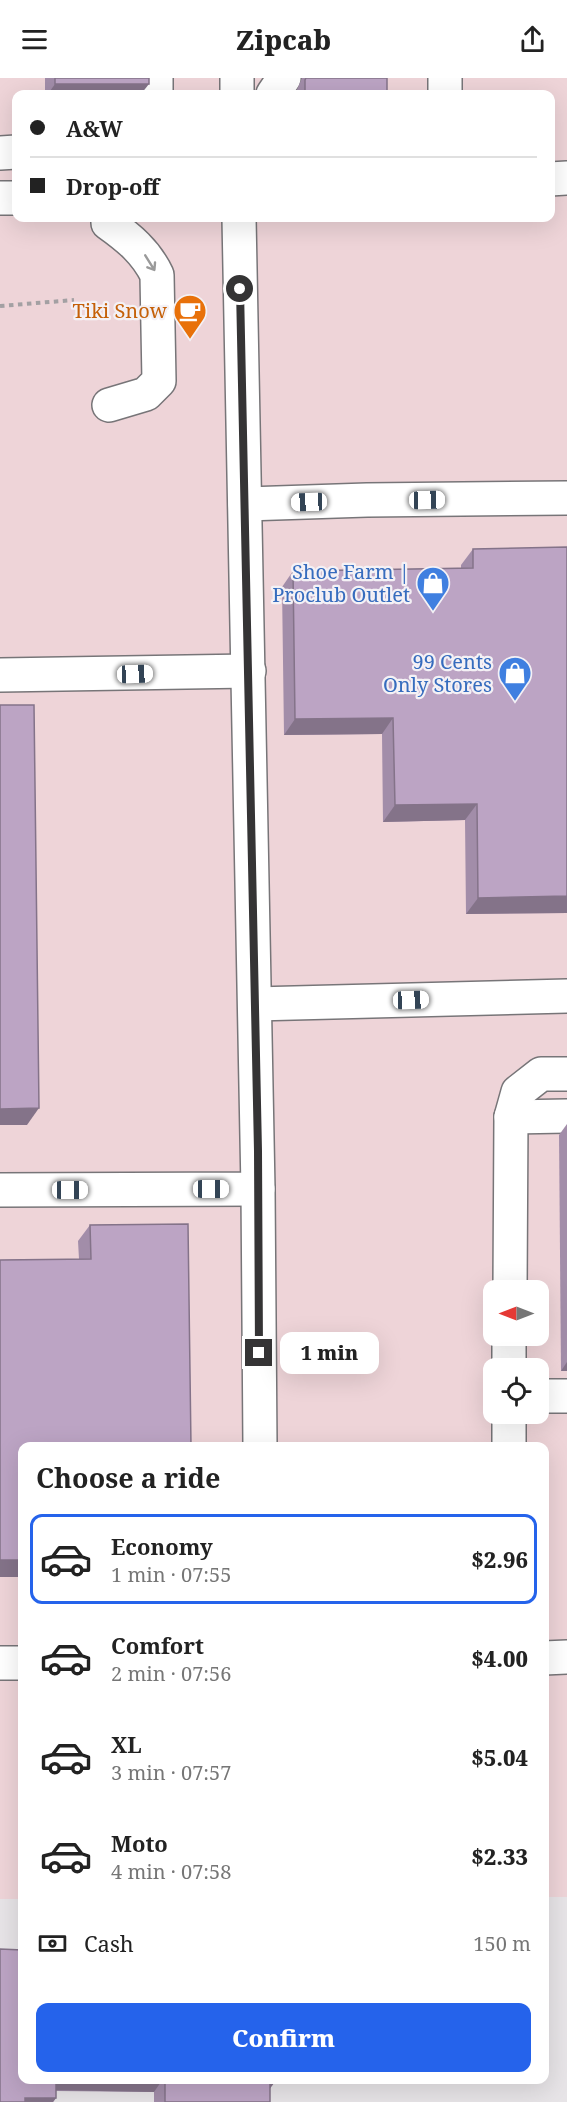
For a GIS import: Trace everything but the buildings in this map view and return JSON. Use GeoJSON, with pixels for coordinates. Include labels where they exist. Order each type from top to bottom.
{"type":"FeatureCollection","features":[{"type":"Feature","properties":{"kind":"lane"},"geometry":{"type":"LineString","coordinates":[[109,405],[146,394],[159,381],[157,275],[150,259],[110,222]]}},
{"type":"Feature","properties":{"kind":"lane"},"geometry":{"type":"LineString","coordinates":[[239,222],[255,1004],[260,1442]]}},
{"type":"Feature","properties":{"kind":"lane"},"geometry":{"type":"LineString","coordinates":[[245,504],[567,498]]}},
{"type":"Feature","properties":{"kind":"lane"},"geometry":{"type":"LineString","coordinates":[[0,675],[249,671]]}},
{"type":"Feature","properties":{"kind":"lane"},"geometry":{"type":"LineString","coordinates":[[255,1004],[567,996]]}},
{"type":"Feature","properties":{"kind":"lane"},"geometry":{"type":"LineString","coordinates":[[510,1280],[511,1132],[518,1092],[541,1074],[567,1074]]}},
{"type":"Feature","properties":{"kind":"lane"},"geometry":{"type":"LineString","coordinates":[[511,1132],[567,1116]]}},
{"type":"Feature","properties":{"kind":"lane"},"geometry":{"type":"LineString","coordinates":[[0,1190],[258,1189]]}},
{"type":"Feature","properties":{"kind":"lane"},"geometry":{"type":"LineString","coordinates":[[549,1396],[567,1396]]}},
{"type":"Feature","properties":{"kind":"lane"},"geometry":{"type":"LineString","coordinates":[[509,1424],[509,1442]]}},
{"type":"Feature","properties":{"kind":"lane"},"geometry":{"type":"LineString","coordinates":[[549,1658],[567,1657]]}},
{"type":"Feature","properties":{"kind":"lane"},"geometry":{"type":"LineString","coordinates":[[0,1663],[18,1663]]}},
{"type":"Feature","properties":{"kind":"path"},"geometry":{"type":"LineString","coordinates":[[0,306],[74,300]]}},
{"type":"Feature","properties":{"kind":"shaded area"},"geometry":{"type":"Polygon","coordinates":[[[0,78],[567,78],[567,1897],[549,1897],[549,1442],[18,1442],[18,1899],[0,1899],[0,78]]]}},
{"type":"Feature","properties":{"kind":"place","name":"Tiki Snow"},"geometry":{"type":"Point","coordinates":[190,340]}},
{"type":"Feature","properties":{"kind":"place","name":"Shoe Farm | Proclub Outlet"},"geometry":{"type":"Point","coordinates":[433,612]}},
{"type":"Feature","properties":{"kind":"place","name":"99 Cents Only Stores"},"geometry":{"type":"Point","coordinates":[515,702]}},
{"type":"Feature","properties":{"kind":"route"},"geometry":{"type":"LineString","coordinates":[[240,289],[258,1151],[259,1353]]}}]}
